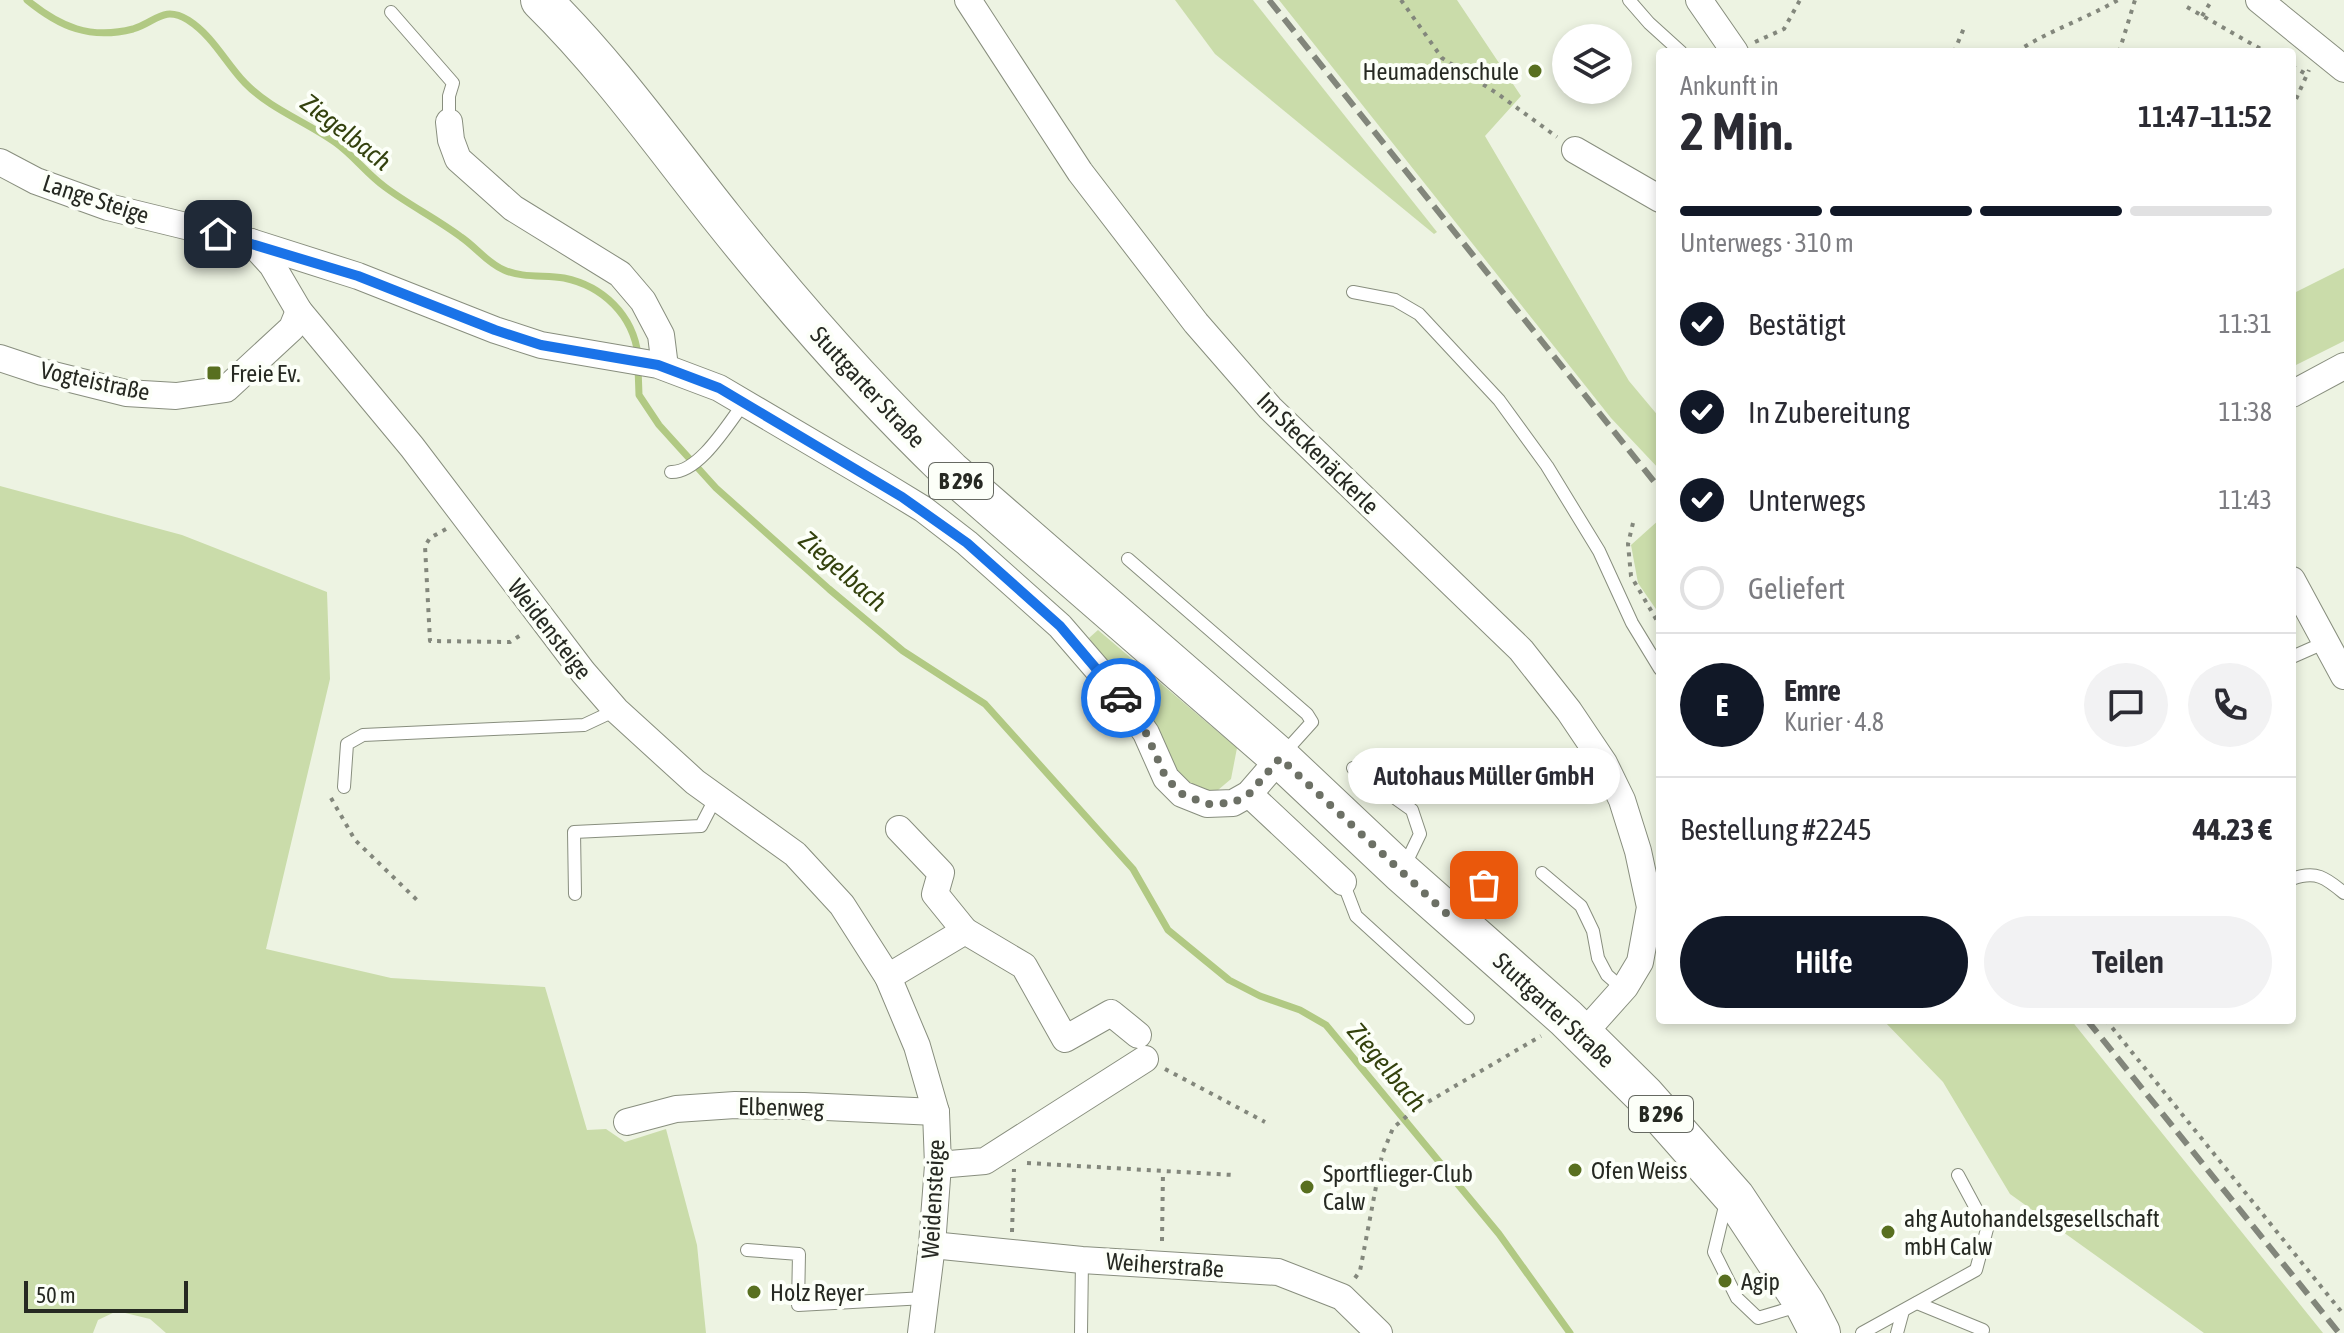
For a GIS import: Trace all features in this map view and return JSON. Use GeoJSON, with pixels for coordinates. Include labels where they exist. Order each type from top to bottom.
{"type":"FeatureCollection","features":[{"type":"Feature","properties":{"kind":"main road","name":"Stuttgarter Straße"},"geometry":{"type":"LineString","coordinates":[[541,0],[603,66],[807,323],[901,424],[950,471],[1280,758],[1449,916],[1574,1026],[1644,1095],[1729,1191],[1816,1326]]}},
{"type":"Feature","properties":{"kind":"street","name":"Im Steckenäckerle"},"geometry":{"type":"LineString","coordinates":[[968,0],[1080,172],[1196,323],[1270,408],[1521,650],[1569,711],[1604,763],[1622,800],[1655,906],[1640,962],[1623,989],[1574,1026]]}},
{"type":"Feature","properties":{"kind":"street"},"geometry":{"type":"LineString","coordinates":[[1699,0],[1732,48]]}},
{"type":"Feature","properties":{"kind":"street"},"geometry":{"type":"LineString","coordinates":[[2259,0],[2334,61]]}},
{"type":"Feature","properties":{"kind":"street"},"geometry":{"type":"LineString","coordinates":[[449,122],[458,159],[513,208],[620,274],[643,301],[661,335],[661,366]]}},
{"type":"Feature","properties":{"kind":"street"},"geometry":{"type":"LineString","coordinates":[[1575,150],[1656,197]]}},
{"type":"Feature","properties":{"kind":"street","name":"Lange Steige"},"geometry":{"type":"LineString","coordinates":[[0,162],[36,181],[108,207],[251,242],[358,276],[518,338],[557,349],[661,366],[719,388],[923,509],[967,543],[1060,626],[1117,692],[1146,733],[1166,778],[1182,794],[1207,804],[1233,803],[1249,794]]}},
{"type":"Feature","properties":{"kind":"street","name":"Weidensteige"},"geometry":{"type":"LineString","coordinates":[[251,242],[272,265],[299,311],[412,447],[583,672],[616,710],[695,782],[795,854],[842,905],[888,977],[917,1046],[936,1112],[938,1165],[921,1333]]}},
{"type":"Feature","properties":{"kind":"street","name":"Vogteistraße"},"geometry":{"type":"LineString","coordinates":[[0,358],[126,393],[176,396],[226,389],[292,328],[299,311]]}},
{"type":"Feature","properties":{"kind":"street"},"geometry":{"type":"LineString","coordinates":[[2296,392],[2344,366]]}},
{"type":"Feature","properties":{"kind":"street"},"geometry":{"type":"LineString","coordinates":[[2296,587],[2344,676]]}},
{"type":"Feature","properties":{"kind":"street"},"geometry":{"type":"LineString","coordinates":[[1280,758],[1249,794],[1343,882]]}},
{"type":"Feature","properties":{"kind":"street"},"geometry":{"type":"LineString","coordinates":[[899,829],[941,873],[935,894],[965,931],[1024,966],[1065,1039],[1111,1013],[1141,1047],[985,1161],[938,1165]]}},
{"type":"Feature","properties":{"kind":"street"},"geometry":{"type":"LineString","coordinates":[[888,977],[965,931]]}},
{"type":"Feature","properties":{"kind":"street","name":"Elbenweg"},"geometry":{"type":"LineString","coordinates":[[627,1122],[676,1109],[735,1105],[936,1112]]}},
{"type":"Feature","properties":{"kind":"street","name":"Weiherstraße"},"geometry":{"type":"LineString","coordinates":[[932,1245],[1082,1260],[1278,1272],[1342,1297],[1379,1333]]}},
{"type":"Feature","properties":{"kind":"lane"},"geometry":{"type":"LineString","coordinates":[[1629,0],[1677,48]]}},
{"type":"Feature","properties":{"kind":"lane"},"geometry":{"type":"LineString","coordinates":[[391,12],[453,83],[449,96],[449,122]]}},
{"type":"Feature","properties":{"kind":"lane"},"geometry":{"type":"LineString","coordinates":[[1353,292],[1395,300],[1419,314],[1499,400],[1547,466],[1599,551],[1632,623],[1656,662]]}},
{"type":"Feature","properties":{"kind":"lane"},"geometry":{"type":"LineString","coordinates":[[671,472],[694,464],[744,403]]}},
{"type":"Feature","properties":{"kind":"lane"},"geometry":{"type":"LineString","coordinates":[[1128,559],[1307,714],[1312,722],[1280,758]]}},
{"type":"Feature","properties":{"kind":"lane"},"geometry":{"type":"LineString","coordinates":[[2296,655],[2326,642]]}},
{"type":"Feature","properties":{"kind":"lane"},"geometry":{"type":"LineString","coordinates":[[344,787],[347,744],[363,735],[584,725],[616,710]]}},
{"type":"Feature","properties":{"kind":"lane"},"geometry":{"type":"LineString","coordinates":[[1353,768],[1412,810],[1420,834],[1401,872]]}},
{"type":"Feature","properties":{"kind":"lane"},"geometry":{"type":"LineString","coordinates":[[575,894],[574,832],[701,826],[716,797]]}},
{"type":"Feature","properties":{"kind":"lane"},"geometry":{"type":"LineString","coordinates":[[1542,873],[1581,906],[1593,931],[1598,958],[1607,975],[1623,989]]}},
{"type":"Feature","properties":{"kind":"lane"},"geometry":{"type":"LineString","coordinates":[[2296,878],[2311,875],[2326,878],[2344,893]]}},
{"type":"Feature","properties":{"kind":"lane"},"geometry":{"type":"LineString","coordinates":[[1343,882],[1356,916],[1468,1018]]}},
{"type":"Feature","properties":{"kind":"lane"},"geometry":{"type":"LineString","coordinates":[[1449,916],[1484,885]]}},
{"type":"Feature","properties":{"kind":"lane"},"geometry":{"type":"LineString","coordinates":[[1862,1333],[1976,1270],[1987,1229],[1958,1175]]}},
{"type":"Feature","properties":{"kind":"lane"},"geometry":{"type":"LineString","coordinates":[[1729,1191],[1714,1252],[1737,1298],[1758,1318],[1816,1326]]}},
{"type":"Feature","properties":{"kind":"lane"},"geometry":{"type":"LineString","coordinates":[[747,1250],[799,1254],[798,1305],[925,1298]]}},
{"type":"Feature","properties":{"kind":"lane"},"geometry":{"type":"LineString","coordinates":[[1081,1333],[1082,1260]]}},
{"type":"Feature","properties":{"kind":"lane"},"geometry":{"type":"LineString","coordinates":[[1917,1303],[1983,1330],[1982,1333]]}},
{"type":"Feature","properties":{"kind":"lane"},"geometry":{"type":"LineString","coordinates":[[1897,1333],[1903,1311]]}},
{"type":"Feature","properties":{"kind":"path"},"geometry":{"type":"LineString","coordinates":[[1401,0],[1442,58],[1575,150]]}},
{"type":"Feature","properties":{"kind":"path"},"geometry":{"type":"LineString","coordinates":[[1744,48],[1784,29],[1800,0]]}},
{"type":"Feature","properties":{"kind":"path"},"geometry":{"type":"LineString","coordinates":[[2022,48],[2118,0]]}},
{"type":"Feature","properties":{"kind":"path"},"geometry":{"type":"LineString","coordinates":[[2120,48],[2135,0]]}},
{"type":"Feature","properties":{"kind":"path"},"geometry":{"type":"LineString","coordinates":[[2202,16],[2212,0]]}},
{"type":"Feature","properties":{"kind":"path"},"geometry":{"type":"LineString","coordinates":[[2187,7],[2259,48]]}},
{"type":"Feature","properties":{"kind":"path"},"geometry":{"type":"LineString","coordinates":[[1956,48],[1964,28]]}},
{"type":"Feature","properties":{"kind":"path"},"geometry":{"type":"LineString","coordinates":[[2296,98],[2306,74],[2334,61]]}},
{"type":"Feature","properties":{"kind":"path"},"geometry":{"type":"LineString","coordinates":[[2296,68],[2306,74]]}},
{"type":"Feature","properties":{"kind":"path"},"geometry":{"type":"LineString","coordinates":[[465,517],[430,538],[425,546],[430,641],[510,642],[543,620]]}},
{"type":"Feature","properties":{"kind":"path"},"geometry":{"type":"LineString","coordinates":[[1633,523],[1628,544],[1631,576],[1656,619]]}},
{"type":"Feature","properties":{"kind":"path"},"geometry":{"type":"LineString","coordinates":[[344,787],[330,788],[330,798],[355,840],[419,902]]}},
{"type":"Feature","properties":{"kind":"path"},"geometry":{"type":"LineString","coordinates":[[2109,1024],[2344,1315]]}},
{"type":"Feature","properties":{"kind":"path"},"geometry":{"type":"LineString","coordinates":[[1342,1297],[1360,1271],[1382,1155],[1393,1128],[1414,1110],[1540,1037],[1574,1026]]}},
{"type":"Feature","properties":{"kind":"path"},"geometry":{"type":"LineString","coordinates":[[1141,1047],[1265,1122]]}},
{"type":"Feature","properties":{"kind":"path"},"geometry":{"type":"LineString","coordinates":[[1012,1253],[1014,1163],[1233,1175]]}},
{"type":"Feature","properties":{"kind":"path"},"geometry":{"type":"LineString","coordinates":[[1162,1265],[1163,1171]]}},
{"type":"Feature","properties":{"kind":"green space"},"geometry":{"type":"Polygon","coordinates":[[[1175,0],[1253,0],[1437,232],[1434,234],[1215,54],[1175,0]]]}},
{"type":"Feature","properties":{"kind":"green space"},"geometry":{"type":"Polygon","coordinates":[[[1279,0],[1457,0],[1521,96],[1485,136],[1629,381],[1656,413],[1656,466],[1611,418],[1279,0]]]}},
{"type":"Feature","properties":{"kind":"green space"},"geometry":{"type":"Polygon","coordinates":[[[2344,268],[2344,341],[2296,365],[2296,292],[2344,268]]]}},
{"type":"Feature","properties":{"kind":"green space"},"geometry":{"type":"Polygon","coordinates":[[[0,486],[182,535],[327,592],[330,679],[266,949],[391,978],[545,987],[587,1130],[606,1129],[625,1142],[666,1129],[697,1245],[706,1333],[166,1333],[150,1319],[117,1311],[98,1320],[93,1333],[0,1333],[0,486]]]}},
{"type":"Feature","properties":{"kind":"green space"},"geometry":{"type":"Polygon","coordinates":[[[1656,523],[1656,609],[1638,583],[1631,545],[1656,523]]]}},
{"type":"Feature","properties":{"kind":"green space"},"geometry":{"type":"Polygon","coordinates":[[[1098,630],[1237,748],[1231,779],[1218,790],[1194,790],[1179,777],[1139,706],[1089,638],[1098,630]]]}},
{"type":"Feature","properties":{"kind":"green space"},"geometry":{"type":"Polygon","coordinates":[[[1887,1024],[2074,1024],[2323,1333],[2204,1333],[2010,1194],[1943,1082],[1887,1024]]]}},
{"type":"Feature","properties":{"kind":"waterway","name":"Ziegelbach"},"geometry":{"type":"LineString","coordinates":[[27,0],[64,24],[89,32],[133,29],[166,14],[188,20],[205,34],[255,92],[336,143],[385,187],[452,230],[492,263],[518,274],[578,282],[603,295],[623,315],[638,355]]}},
{"type":"Feature","properties":{"kind":"waterway","name":"Ziegelbach"},"geometry":{"type":"LineString","coordinates":[[638,367],[639,395],[659,425],[716,488],[903,651],[985,704],[1133,869],[1168,930],[1229,980],[1260,996],[1300,1010],[1326,1025],[1499,1234],[1570,1333]]}},
{"type":"Feature","properties":{"kind":"railway"},"geometry":{"type":"LineString","coordinates":[[1269,0],[1656,484]]}},
{"type":"Feature","properties":{"kind":"railway"},"geometry":{"type":"LineString","coordinates":[[2090,1024],[2339,1333]]}},
{"type":"Feature","properties":{"kind":"way so far"},"geometry":{"type":"LineString","coordinates":[[1121,698],[1146,733],[1166,778],[1182,794],[1207,804],[1233,803],[1249,794],[1280,758],[1449,916],[1484,885]]}},
{"type":"Feature","properties":{"kind":"place","name":"Heumadenschule"},"geometry":{"type":"Point","coordinates":[1535,71]}},
{"type":"Feature","properties":{"kind":"place","name":"Freie Ev."},"geometry":{"type":"Point","coordinates":[214,373]}},
{"type":"Feature","properties":{"kind":"place","name":"Autohaus Müller GmbH"},"geometry":{"type":"Point","coordinates":[1484,885]}},
{"type":"Feature","properties":{"kind":"place","name":"Ofen Weiss"},"geometry":{"type":"Point","coordinates":[1575,1170]}},
{"type":"Feature","properties":{"kind":"place","name":"Sportflieger-Club Calw"},"geometry":{"type":"Point","coordinates":[1307,1187]}},
{"type":"Feature","properties":{"kind":"place","name":"ahg Autohandelsgesellschaft mbH Calw"},"geometry":{"type":"Point","coordinates":[1888,1232]}},
{"type":"Feature","properties":{"kind":"place","name":"Agip"},"geometry":{"type":"Point","coordinates":[1725,1281]}},
{"type":"Feature","properties":{"kind":"place","name":"Holz Reyer"},"geometry":{"type":"Point","coordinates":[754,1292]}},
{"type":"Feature","properties":{"kind":"route"},"geometry":{"type":"LineString","coordinates":[[218,234],[358,276],[541,345],[658,365],[719,388],[923,509],[967,543],[1060,626],[1121,698]]}}]}
